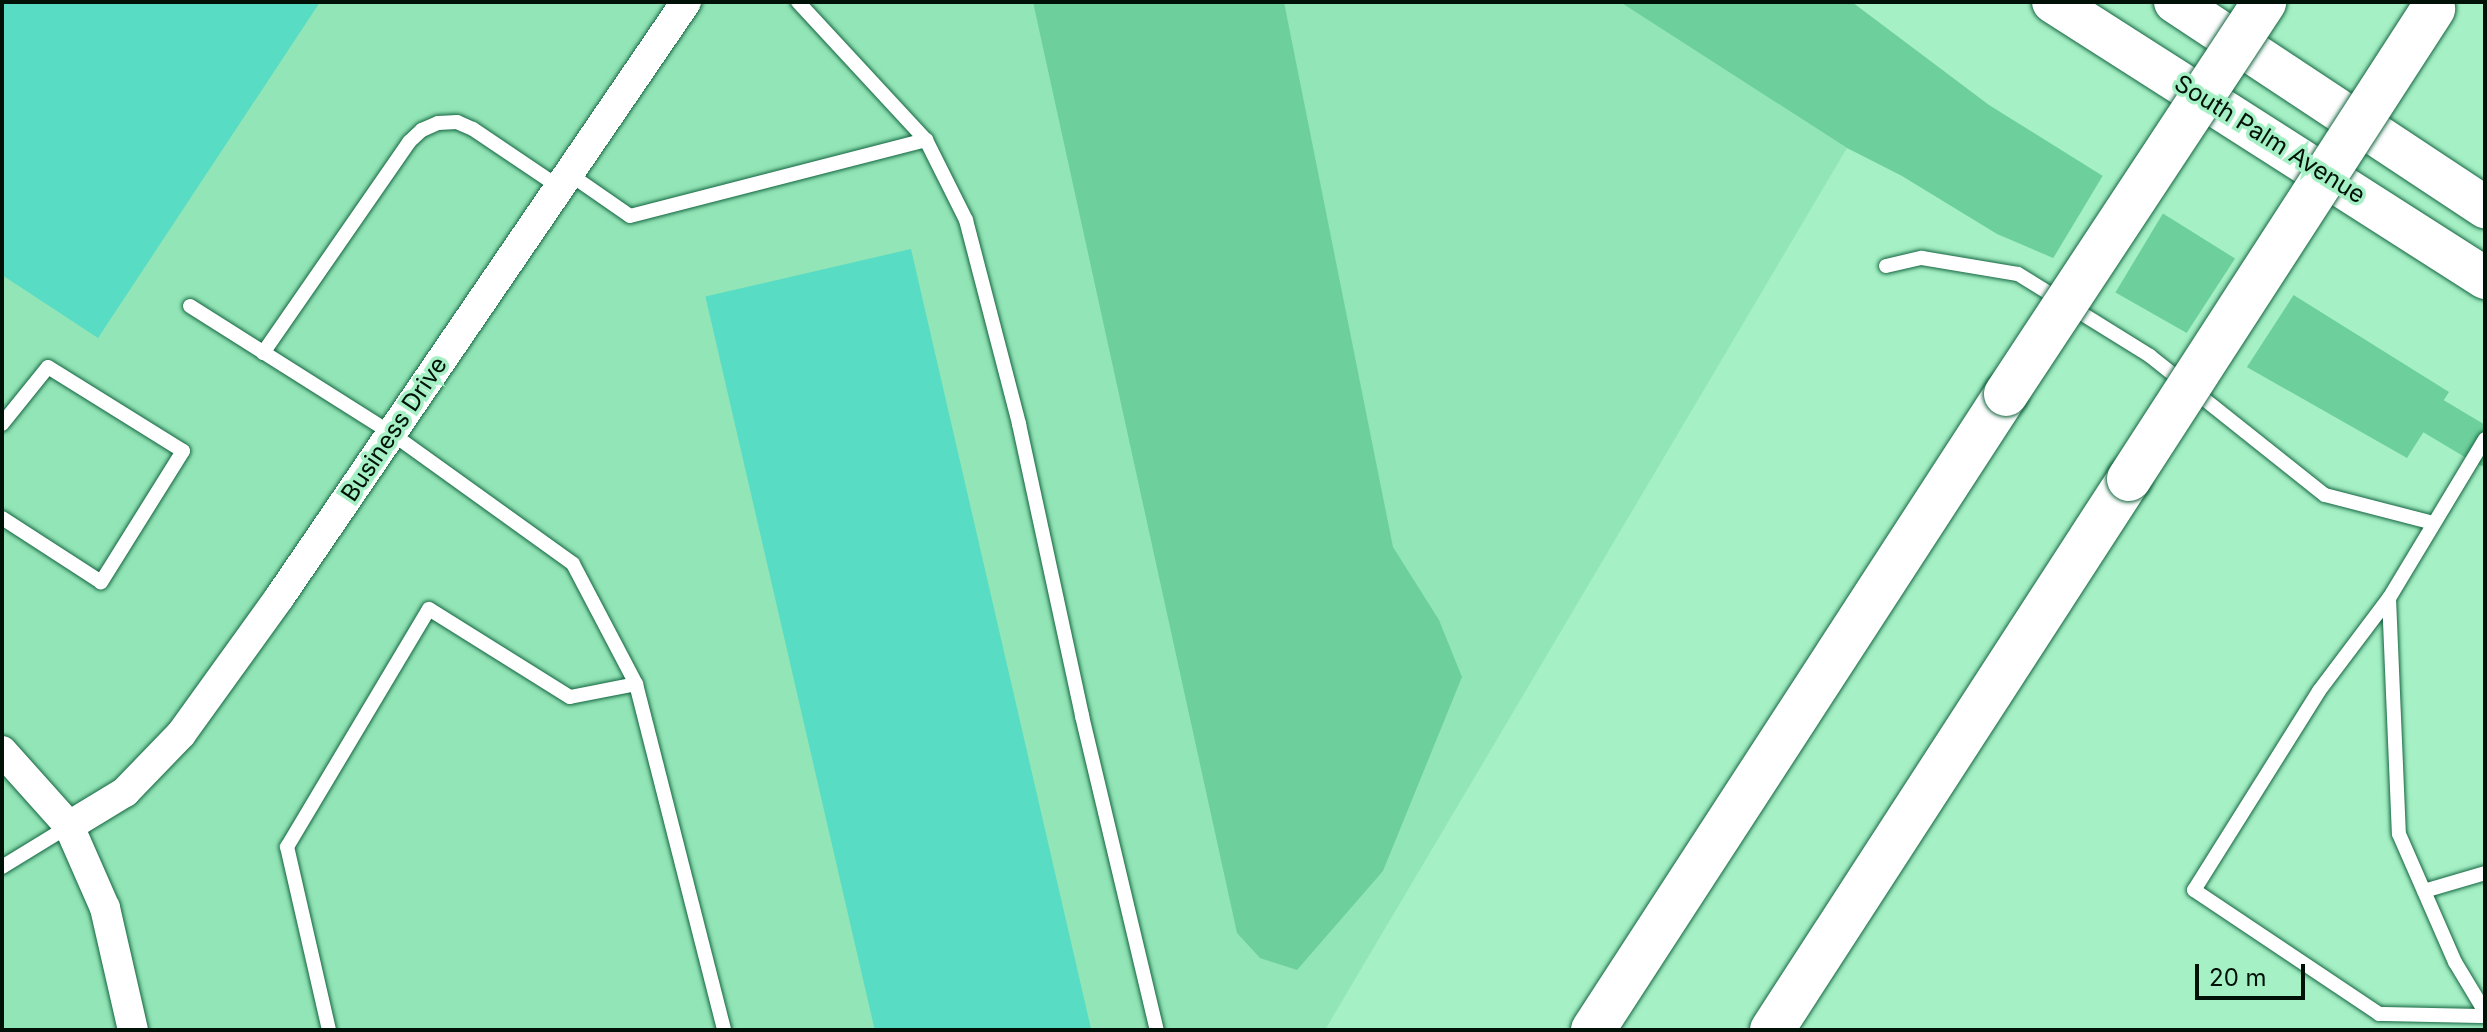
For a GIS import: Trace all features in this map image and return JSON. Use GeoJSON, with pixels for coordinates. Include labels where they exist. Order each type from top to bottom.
{"type":"FeatureCollection","features":[{"type":"Feature","properties":{"kind":"highway"},"geometry":{"type":"LineString","coordinates":[[1593,1030],[2264,2]]}},
{"type":"Feature","properties":{"kind":"highway"},"geometry":{"type":"LineString","coordinates":[[1772,1030],[2435,5]]}},
{"type":"Feature","properties":{"kind":"main road","name":"South Palm Avenue"},"geometry":{"type":"LineString","coordinates":[[2053,2],[2485,278]]}},
{"type":"Feature","properties":{"kind":"main road"},"geometry":{"type":"LineString","coordinates":[[2175,2],[2485,207]]}},
{"type":"Feature","properties":{"kind":"street","name":"Business Drive"},"geometry":{"type":"LineString","coordinates":[[69,826],[125,792],[181,734],[686,2]]}},
{"type":"Feature","properties":{"kind":"street"},"geometry":{"type":"LineString","coordinates":[[2,751],[69,826],[105,908],[133,1030]]}},
{"type":"Feature","properties":{"kind":"lane"},"geometry":{"type":"LineString","coordinates":[[798,2],[926,140],[966,220],[993,322],[1157,1030]]}},
{"type":"Feature","properties":{"kind":"lane"},"geometry":{"type":"LineString","coordinates":[[263,353],[409,142],[422,130],[438,123],[457,122],[473,129],[630,216],[926,140]]}},
{"type":"Feature","properties":{"kind":"lane"},"geometry":{"type":"LineString","coordinates":[[1886,266],[1922,258],[2018,274],[2150,356],[2325,495],[2433,523]]}},
{"type":"Feature","properties":{"kind":"lane"},"geometry":{"type":"LineString","coordinates":[[190,306],[391,433],[573,564],[636,684],[724,1030]]}},
{"type":"Feature","properties":{"kind":"lane"},"geometry":{"type":"LineString","coordinates":[[2,424],[48,367],[183,451],[101,582],[2,518]]}},
{"type":"Feature","properties":{"kind":"lane"},"geometry":{"type":"LineString","coordinates":[[2389,598],[2399,834],[2455,962],[2485,1014],[2379,1014],[2194,890],[2319,691],[2389,598],[2485,439]]}},
{"type":"Feature","properties":{"kind":"lane"},"geometry":{"type":"LineString","coordinates":[[329,1030],[287,847],[429,609],[570,697],[636,684]]}},
{"type":"Feature","properties":{"kind":"lane"},"geometry":{"type":"LineString","coordinates":[[2,867],[69,826]]}},
{"type":"Feature","properties":{"kind":"lane"},"geometry":{"type":"LineString","coordinates":[[2424,891],[2485,873]]}},
{"type":"Feature","properties":{"kind":"shaded area"},"geometry":{"type":"Polygon","coordinates":[[[2,2],[1620,2],[1847,148],[1325,1030],[2,1030],[2,2]]]}},
{"type":"Feature","properties":{"kind":"shaded area"},"geometry":{"type":"Polygon","coordinates":[[[1033,2],[1284,2],[1393,547],[1439,620],[1462,677],[1383,871],[1297,970],[1260,958],[1237,933],[1033,2]]]}},
{"type":"Feature","properties":{"kind":"shaded area"},"geometry":{"type":"Polygon","coordinates":[[[1620,2],[1852,2],[1989,105],[2449,392],[2407,458],[2060,261],[1997,234],[1902,176],[1847,148],[1620,2]]]}},
{"type":"Feature","properties":{"kind":"pier"},"geometry":{"type":"Polygon","coordinates":[[[2105,172],[2166,209],[2112,299],[2051,262],[2105,172]]]}},
{"type":"Feature","properties":{"kind":"pier"},"geometry":{"type":"Polygon","coordinates":[[[2238,254],[2296,292],[2241,375],[2184,338],[2238,254]]]}},
{"type":"Feature","properties":{"kind":"building"},"geometry":{"type":"Polygon","coordinates":[[[2,2],[320,2],[98,338],[2,275],[2,2]]]}},
{"type":"Feature","properties":{"kind":"building"},"geometry":{"type":"Polygon","coordinates":[[[911,249],[1091,1029],[875,1030],[705,296],[911,249]]]}},
{"type":"Feature","properties":{"kind":"waterway"},"geometry":{"type":"LineString","coordinates":[[2388,389],[2485,447]]}}]}
